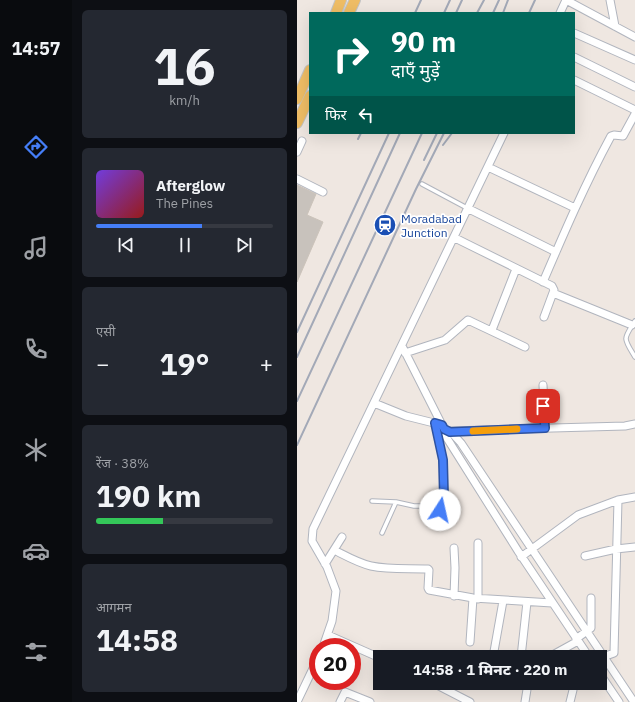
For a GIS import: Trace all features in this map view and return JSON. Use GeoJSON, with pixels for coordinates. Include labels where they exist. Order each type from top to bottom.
{"type":"FeatureCollection","features":[{"type":"Feature","properties":{"kind":"main road"},"geometry":{"type":"LineString","coordinates":[[336,12],[341,0]]}},
{"type":"Feature","properties":{"kind":"main road"},"geometry":{"type":"LineString","coordinates":[[349,12],[355,0]]}},
{"type":"Feature","properties":{"kind":"main road"},"geometry":{"type":"LineString","coordinates":[[297,99],[309,72]]}},
{"type":"Feature","properties":{"kind":"main road"},"geometry":{"type":"LineString","coordinates":[[297,123],[309,98]]}},
{"type":"Feature","properties":{"kind":"street"},"geometry":{"type":"LineString","coordinates":[[560,12],[566,0],[577,3],[635,37]]}},
{"type":"Feature","properties":{"kind":"street"},"geometry":{"type":"LineString","coordinates":[[610,0],[615,26]]}},
{"type":"Feature","properties":{"kind":"street"},"geometry":{"type":"LineString","coordinates":[[575,33],[635,60]]}},
{"type":"Feature","properties":{"kind":"street"},"geometry":{"type":"LineString","coordinates":[[575,59],[635,87]]}},
{"type":"Feature","properties":{"kind":"street"},"geometry":{"type":"LineString","coordinates":[[575,80],[635,110]]}},
{"type":"Feature","properties":{"kind":"street"},"geometry":{"type":"LineString","coordinates":[[543,282],[575,208],[611,136],[623,136],[635,114]]}},
{"type":"Feature","properties":{"kind":"street"},"geometry":{"type":"LineString","coordinates":[[327,638],[332,621],[336,591],[325,564],[312,541],[313,529],[374,403],[403,350],[504,134]]}},
{"type":"Feature","properties":{"kind":"street"},"geometry":{"type":"LineString","coordinates":[[297,152],[302,141]]}},
{"type":"Feature","properties":{"kind":"street"},"geometry":{"type":"LineString","coordinates":[[489,167],[575,208]]}},
{"type":"Feature","properties":{"kind":"street"},"geometry":{"type":"LineString","coordinates":[[297,179],[323,192]]}},
{"type":"Feature","properties":{"kind":"street"},"geometry":{"type":"LineString","coordinates":[[469,209],[556,252]]}},
{"type":"Feature","properties":{"kind":"street"},"geometry":{"type":"LineString","coordinates":[[455,238],[553,288],[553,293],[544,317]]}},
{"type":"Feature","properties":{"kind":"street"},"geometry":{"type":"LineString","coordinates":[[492,330],[516,269]]}},
{"type":"Feature","properties":{"kind":"street"},"geometry":{"type":"LineString","coordinates":[[553,293],[633,323]]}},
{"type":"Feature","properties":{"kind":"street"},"geometry":{"type":"LineString","coordinates":[[403,350],[445,340],[468,320],[492,330],[525,347]]}},
{"type":"Feature","properties":{"kind":"street"},"geometry":{"type":"LineString","coordinates":[[403,350],[443,427],[445,435],[521,557],[584,650]]}},
{"type":"Feature","properties":{"kind":"street"},"geometry":{"type":"LineString","coordinates":[[543,385],[545,428]]}},
{"type":"Feature","properties":{"kind":"street"},"geometry":{"type":"LineString","coordinates":[[374,403],[406,416],[443,427],[545,428],[625,426],[635,424]]}},
{"type":"Feature","properties":{"kind":"street"},"geometry":{"type":"LineString","coordinates":[[443,427],[464,446],[599,650]]}},
{"type":"Feature","properties":{"kind":"street"},"geometry":{"type":"LineString","coordinates":[[521,557],[578,516],[618,500],[635,497]]}},
{"type":"Feature","properties":{"kind":"street"},"geometry":{"type":"LineString","coordinates":[[607,656],[615,653],[618,500]]}},
{"type":"Feature","properties":{"kind":"street"},"geometry":{"type":"LineString","coordinates":[[325,564],[343,537]]}},
{"type":"Feature","properties":{"kind":"street"},"geometry":{"type":"LineString","coordinates":[[470,642],[476,599],[477,543]]}},
{"type":"Feature","properties":{"kind":"street"},"geometry":{"type":"LineString","coordinates":[[585,556],[616,549],[635,547]]}},
{"type":"Feature","properties":{"kind":"street"},"geometry":{"type":"LineString","coordinates":[[454,548],[454,596]]}},
{"type":"Feature","properties":{"kind":"street"},"geometry":{"type":"LineString","coordinates":[[334,550],[357,562],[371,566],[427,569],[429,570],[429,590],[476,599],[552,603]]}},
{"type":"Feature","properties":{"kind":"street"},"geometry":{"type":"LineString","coordinates":[[561,650],[577,640],[591,627],[591,598]]}},
{"type":"Feature","properties":{"kind":"street"},"geometry":{"type":"LineString","coordinates":[[494,650],[503,601]]}},
{"type":"Feature","properties":{"kind":"street"},"geometry":{"type":"LineString","coordinates":[[522,650],[527,602]]}},
{"type":"Feature","properties":{"kind":"street"},"geometry":{"type":"LineString","coordinates":[[328,635],[373,655]]}},
{"type":"Feature","properties":{"kind":"street"},"geometry":{"type":"LineString","coordinates":[[607,663],[634,702]]}},
{"type":"Feature","properties":{"kind":"street"},"geometry":{"type":"LineString","coordinates":[[297,702],[309,677]]}},
{"type":"Feature","properties":{"kind":"street"},"geometry":{"type":"LineString","coordinates":[[607,685],[617,701]]}},
{"type":"Feature","properties":{"kind":"street"},"geometry":{"type":"LineString","coordinates":[[447,690],[471,702]]}},
{"type":"Feature","properties":{"kind":"street"},"geometry":{"type":"LineString","coordinates":[[525,702],[527,690]]}},
{"type":"Feature","properties":{"kind":"street"},"geometry":{"type":"LineString","coordinates":[[570,702],[573,690]]}},
{"type":"Feature","properties":{"kind":"street"},"geometry":{"type":"LineString","coordinates":[[339,702],[345,692],[370,702]]}},
{"type":"Feature","properties":{"kind":"lane"},"geometry":{"type":"LineString","coordinates":[[422,184],[469,209]]}},
{"type":"Feature","properties":{"kind":"lane"},"geometry":{"type":"LineString","coordinates":[[633,323],[625,336],[625,340],[635,357]]}},
{"type":"Feature","properties":{"kind":"lane"},"geometry":{"type":"LineString","coordinates":[[373,500],[396,502],[414,506],[425,506],[440,510],[444,498],[443,427]]}},
{"type":"Feature","properties":{"kind":"lane"},"geometry":{"type":"LineString","coordinates":[[382,533],[396,502]]}},
{"type":"Feature","properties":{"kind":"building"},"geometry":{"type":"Polygon","coordinates":[[[297,185],[316,194],[307,215],[323,222],[297,282],[297,185]]]}},
{"type":"Feature","properties":{"kind":"railway"},"geometry":{"type":"LineString","coordinates":[[415,12],[421,0]]}},
{"type":"Feature","properties":{"kind":"railway"},"geometry":{"type":"LineString","coordinates":[[444,12],[450,0]]}},
{"type":"Feature","properties":{"kind":"railway"},"geometry":{"type":"LineString","coordinates":[[456,12],[462,0]]}},
{"type":"Feature","properties":{"kind":"railway"},"geometry":{"type":"LineString","coordinates":[[478,12],[484,0]]}},
{"type":"Feature","properties":{"kind":"railway"},"geometry":{"type":"LineString","coordinates":[[493,12],[499,0]]}},
{"type":"Feature","properties":{"kind":"railway"},"geometry":{"type":"LineString","coordinates":[[503,12],[508,0]]}},
{"type":"Feature","properties":{"kind":"railway"},"geometry":{"type":"LineString","coordinates":[[529,12],[535,0]]}},
{"type":"Feature","properties":{"kind":"railway"},"geometry":{"type":"LineString","coordinates":[[358,139],[360,134]]}},
{"type":"Feature","properties":{"kind":"railway"},"geometry":{"type":"LineString","coordinates":[[297,332],[389,134]]}},
{"type":"Feature","properties":{"kind":"railway"},"geometry":{"type":"LineString","coordinates":[[297,357],[400,134]]}},
{"type":"Feature","properties":{"kind":"railway"},"geometry":{"type":"LineString","coordinates":[[297,401],[422,134]]}},
{"type":"Feature","properties":{"kind":"railway"},"geometry":{"type":"LineString","coordinates":[[424,160],[437,134]]}},
{"type":"Feature","properties":{"kind":"railway"},"geometry":{"type":"LineString","coordinates":[[297,445],[416,189],[444,134]]}},
{"type":"Feature","properties":{"kind":"railway"},"geometry":{"type":"LineString","coordinates":[[443,145],[451,134]]}},
{"type":"Feature","properties":{"kind":"slow traffic"},"geometry":{"type":"LineString","coordinates":[[473,431],[517,429]]}},
{"type":"Feature","properties":{"kind":"place","name":"Moradabad Junction"},"geometry":{"type":"Point","coordinates":[385,225]}},
{"type":"Feature","properties":{"kind":"route"},"geometry":{"type":"LineString","coordinates":[[440,510],[444,498],[443,460],[435,423],[442,425],[444,429],[450,432],[545,428],[543,406]]}}]}
